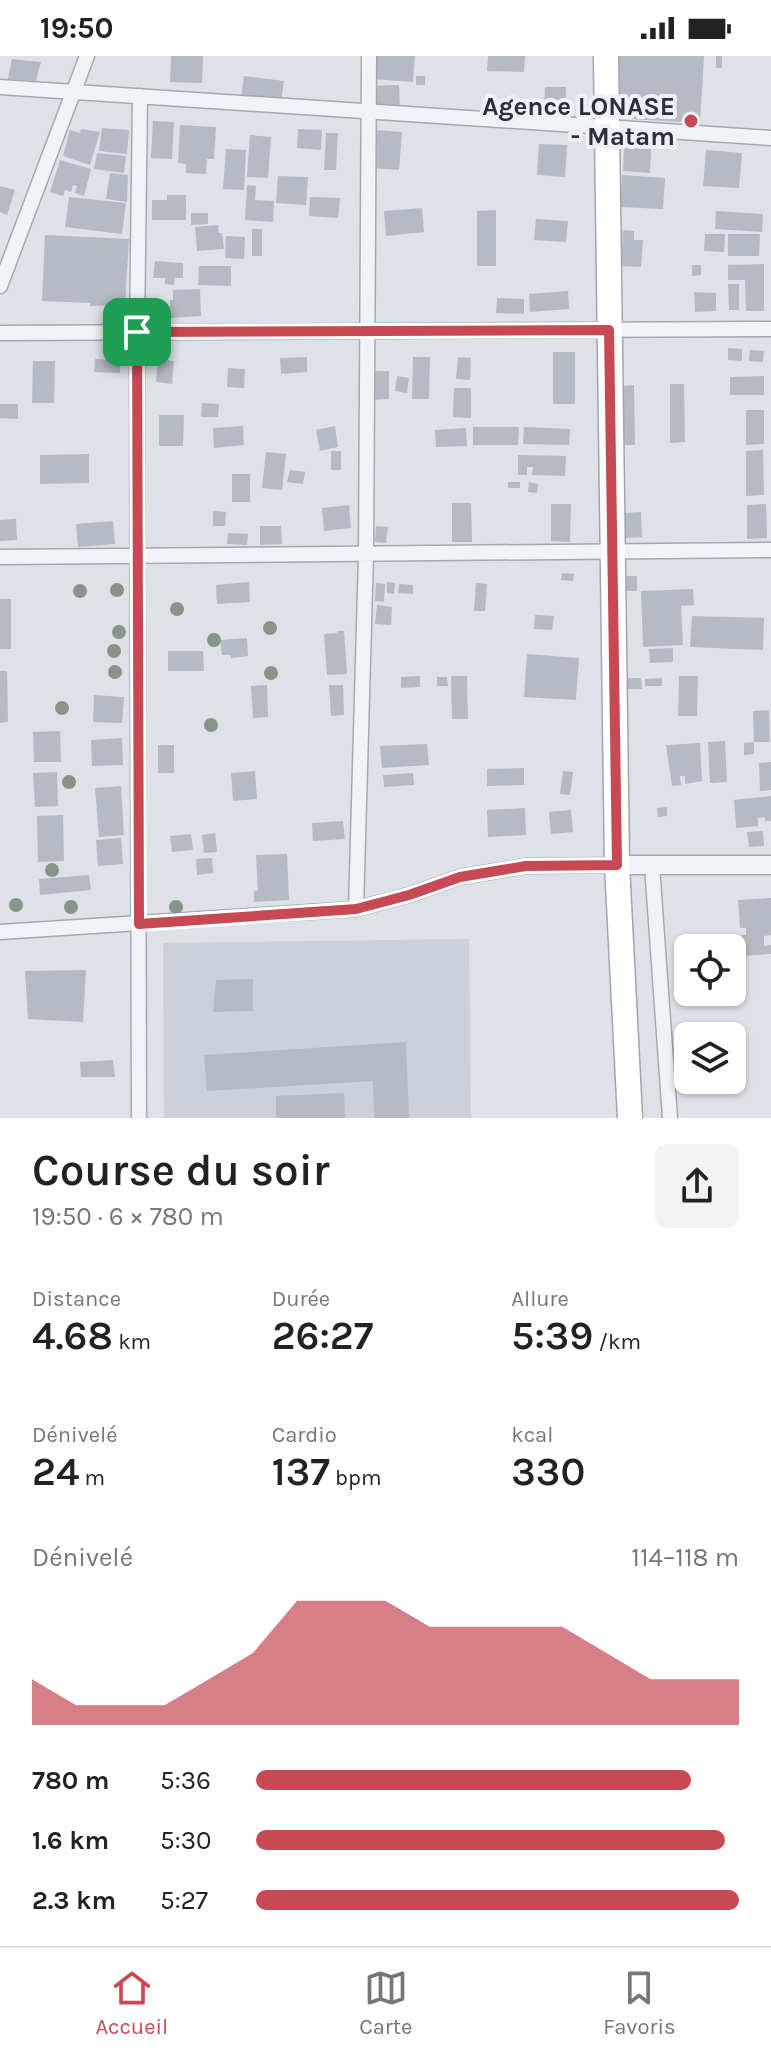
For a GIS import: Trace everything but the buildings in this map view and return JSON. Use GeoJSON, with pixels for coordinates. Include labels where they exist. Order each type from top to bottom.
{"type":"FeatureCollection","features":[{"type":"Feature","properties":{"kind":"main road"},"geometry":{"type":"LineString","coordinates":[[606,56],[617,865],[630,1118]]}},
{"type":"Feature","properties":{"kind":"street"},"geometry":{"type":"LineString","coordinates":[[0,286],[87,56]]}},
{"type":"Feature","properties":{"kind":"street"},"geometry":{"type":"LineString","coordinates":[[356,909],[366,554],[369,56]]}},
{"type":"Feature","properties":{"kind":"street"},"geometry":{"type":"LineString","coordinates":[[0,87],[771,138]]}},
{"type":"Feature","properties":{"kind":"street"},"geometry":{"type":"LineString","coordinates":[[139,1118],[137,332],[140,96]]}},
{"type":"Feature","properties":{"kind":"street"},"geometry":{"type":"LineString","coordinates":[[0,333],[771,329]]}},
{"type":"Feature","properties":{"kind":"street"},"geometry":{"type":"LineString","coordinates":[[0,557],[771,550]]}},
{"type":"Feature","properties":{"kind":"street"},"geometry":{"type":"LineString","coordinates":[[0,932],[356,909],[460,877],[526,866],[771,865]]}},
{"type":"Feature","properties":{"kind":"street"},"geometry":{"type":"LineString","coordinates":[[652,866],[670,1118]]}},
{"type":"Feature","properties":{"kind":"shaded area"},"geometry":{"type":"Polygon","coordinates":[[[469,939],[471,1118],[164,1118],[163,943],[469,939]]]}},
{"type":"Feature","properties":{"kind":"place","name":"Agence LONASE - Matam"},"geometry":{"type":"Point","coordinates":[691,121]}},
{"type":"Feature","properties":{"kind":"route"},"geometry":{"type":"LineString","coordinates":[[609,330],[617,865],[526,866],[460,877],[356,909],[139,924],[137,332],[609,330]]}}]}
